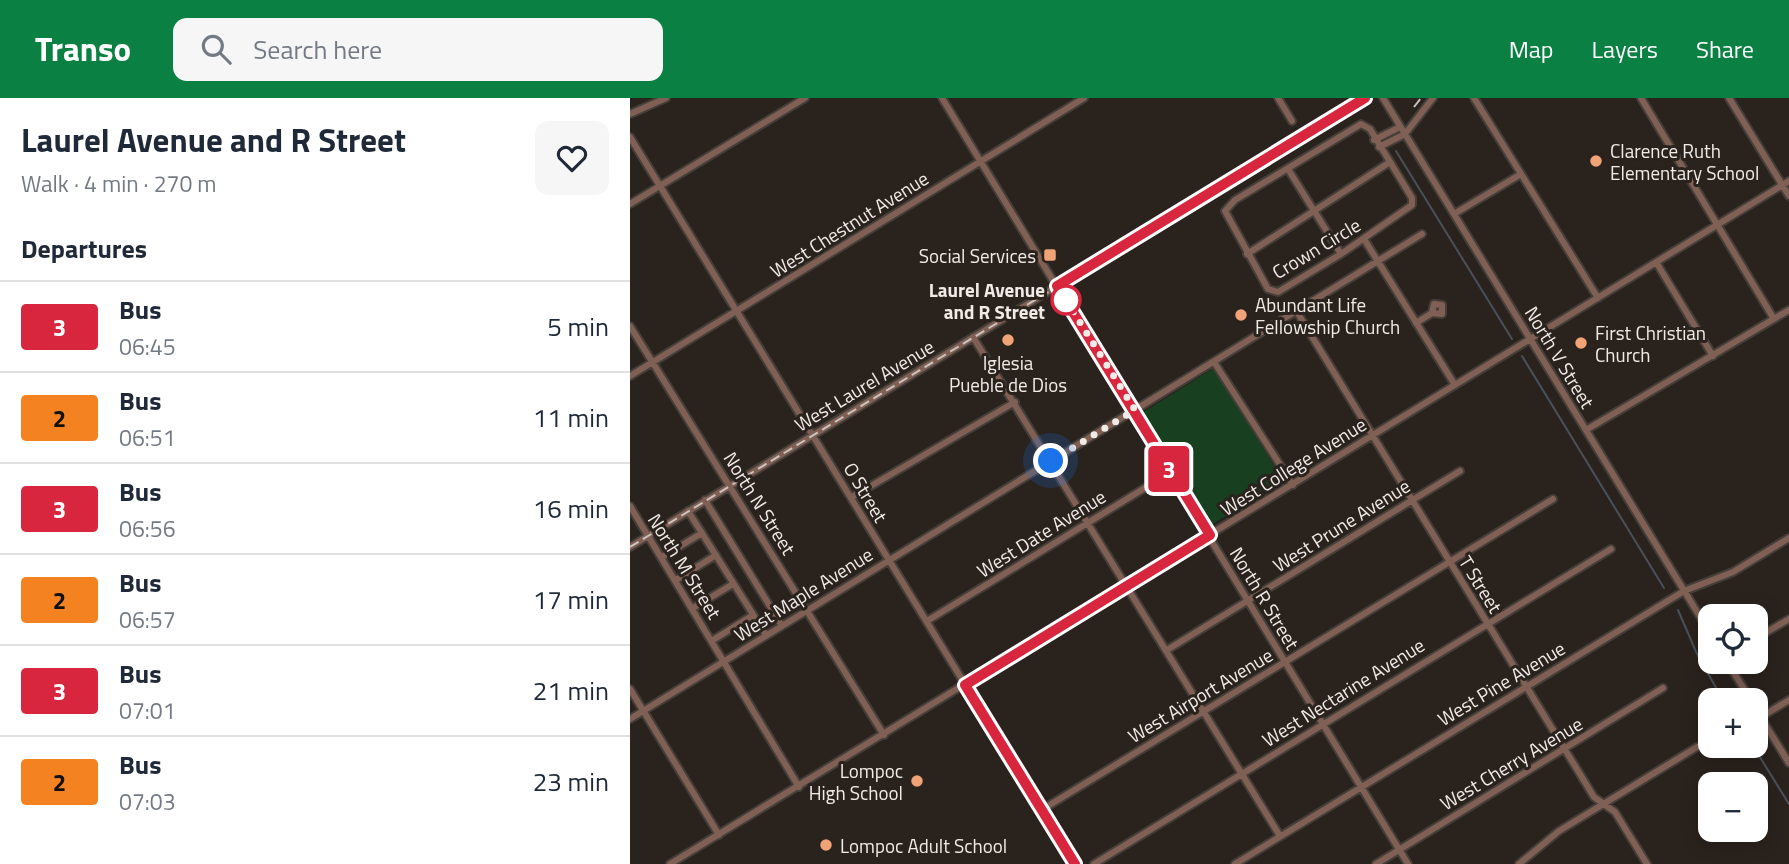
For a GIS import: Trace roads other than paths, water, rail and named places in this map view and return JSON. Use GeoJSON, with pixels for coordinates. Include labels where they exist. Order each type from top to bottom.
{"type":"FeatureCollection","features":[{"type":"Feature","properties":{"kind":"street"},"geometry":{"type":"LineString","coordinates":[[630,114],[666,98]]}},
{"type":"Feature","properties":{"kind":"street"},"geometry":{"type":"LineString","coordinates":[[630,204],[805,98]]}},
{"type":"Feature","properties":{"kind":"street","name":"North R Street"},"geometry":{"type":"LineString","coordinates":[[942,98],[1135,410],[1247,601],[1408,864]]}},
{"type":"Feature","properties":{"kind":"street","name":"West Chestnut Avenue"},"geometry":{"type":"LineString","coordinates":[[630,376],[981,162],[1074,101],[1084,98]]}},
{"type":"Feature","properties":{"kind":"street"},"geometry":{"type":"LineString","coordinates":[[1278,98],[1292,121]]}},
{"type":"Feature","properties":{"kind":"street","name":"West Laurel Avenue"},"geometry":{"type":"LineString","coordinates":[[630,547],[1365,98]]}},
{"type":"Feature","properties":{"kind":"street","name":"North V Street"},"geometry":{"type":"LineString","coordinates":[[1382,98],[1698,614]]}},
{"type":"Feature","properties":{"kind":"street"},"geometry":{"type":"LineString","coordinates":[[1379,147],[1405,134],[1433,98]]}},
{"type":"Feature","properties":{"kind":"street"},"geometry":{"type":"LineString","coordinates":[[1475,98],[1598,298]]}},
{"type":"Feature","properties":{"kind":"street"},"geometry":{"type":"LineString","coordinates":[[1643,98],[1774,319]]}},
{"type":"Feature","properties":{"kind":"street"},"geometry":{"type":"LineString","coordinates":[[1729,98],[1786,183],[1789,197]]}},
{"type":"Feature","properties":{"kind":"street","name":"Crown Circle"},"geometry":{"type":"LineString","coordinates":[[1355,125],[1365,125],[1374,140],[1412,198],[1412,205],[1341,254],[1278,292],[1268,289],[1225,211],[1235,200],[1329,146],[1355,125]]}},
{"type":"Feature","properties":{"kind":"street"},"geometry":{"type":"LineString","coordinates":[[1374,140],[1400,127]]}},
{"type":"Feature","properties":{"kind":"street","name":"O Street"},"geometry":{"type":"LineString","coordinates":[[630,137],[1075,864]]}},
{"type":"Feature","properties":{"kind":"street"},"geometry":{"type":"LineString","coordinates":[[1247,254],[1390,162]]}},
{"type":"Feature","properties":{"kind":"street"},"geometry":{"type":"LineString","coordinates":[[1288,169],[1341,254]]}},
{"type":"Feature","properties":{"kind":"street"},"geometry":{"type":"LineString","coordinates":[[1454,214],[1521,174]]}},
{"type":"Feature","properties":{"kind":"street","name":"West College Avenue"},"geometry":{"type":"LineString","coordinates":[[670,864],[1786,183]]}},
{"type":"Feature","properties":{"kind":"street","name":"West Maple Avenue"},"geometry":{"type":"LineString","coordinates":[[630,719],[1422,234]]}},
{"type":"Feature","properties":{"kind":"street"},"geometry":{"type":"LineString","coordinates":[[1364,239],[1455,385]]}},
{"type":"Feature","properties":{"kind":"street"},"geometry":{"type":"LineString","coordinates":[[1656,262],[1713,356]]}},
{"type":"Feature","properties":{"kind":"street"},"geometry":{"type":"LineString","coordinates":[[1586,430],[1789,310]]}},
{"type":"Feature","properties":{"kind":"street","name":"T Street"},"geometry":{"type":"LineString","coordinates":[[1297,312],[1564,749],[1601,804],[1615,812],[1647,864]]}},
{"type":"Feature","properties":{"kind":"street"},"geometry":{"type":"LineString","coordinates":[[1416,323],[1432,313]]}},
{"type":"Feature","properties":{"kind":"street","name":"North N Street"},"geometry":{"type":"LineString","coordinates":[[630,326],[731,484],[884,735]]}},
{"type":"Feature","properties":{"kind":"street"},"geometry":{"type":"LineString","coordinates":[[973,337],[1280,836]]}},
{"type":"Feature","properties":{"kind":"street"},"geometry":{"type":"LineString","coordinates":[[1214,362],[1293,485]]}},
{"type":"Feature","properties":{"kind":"street"},"geometry":{"type":"LineString","coordinates":[[852,497],[1015,402]]}},
{"type":"Feature","properties":{"kind":"street","name":"West Prune Avenue"},"geometry":{"type":"LineString","coordinates":[[1167,650],[1460,471]]}},
{"type":"Feature","properties":{"kind":"street","name":"West Date Avenue"},"geometry":{"type":"LineString","coordinates":[[927,621],[1171,472]]}},
{"type":"Feature","properties":{"kind":"street","name":"West Airport Avenue"},"geometry":{"type":"LineString","coordinates":[[1042,809],[1553,499]]}},
{"type":"Feature","properties":{"kind":"street"},"geometry":{"type":"LineString","coordinates":[[705,500],[782,626]]}},
{"type":"Feature","properties":{"kind":"street","name":"North M Street"},"geometry":{"type":"LineString","coordinates":[[630,506],[799,786]]}},
{"type":"Feature","properties":{"kind":"street"},"geometry":{"type":"LineString","coordinates":[[688,511],[766,635]]}},
{"type":"Feature","properties":{"kind":"street"},"geometry":{"type":"LineString","coordinates":[[662,557],[702,533]]}},
{"type":"Feature","properties":{"kind":"street","name":"West Pine Avenue"},"geometry":{"type":"LineString","coordinates":[[1235,864],[1684,591],[1733,572],[1789,538]]}},
{"type":"Feature","properties":{"kind":"street","name":"West Nectarine Avenue"},"geometry":{"type":"LineString","coordinates":[[1094,864],[1611,549]]}},
{"type":"Feature","properties":{"kind":"street"},"geometry":{"type":"LineString","coordinates":[[676,580],[716,555]]}},
{"type":"Feature","properties":{"kind":"street"},"geometry":{"type":"LineString","coordinates":[[693,608],[733,584]]}},
{"type":"Feature","properties":{"kind":"street"},"geometry":{"type":"LineString","coordinates":[[713,640],[753,615]]}},
{"type":"Feature","properties":{"kind":"street"},"geometry":{"type":"LineString","coordinates":[[1768,632],[1789,620]]}},
{"type":"Feature","properties":{"kind":"street","name":"West Cherry Avenue"},"geometry":{"type":"LineString","coordinates":[[1376,864],[1663,688]]}},
{"type":"Feature","properties":{"kind":"street"},"geometry":{"type":"LineString","coordinates":[[630,689],[719,835]]}},
{"type":"Feature","properties":{"kind":"street"},"geometry":{"type":"LineString","coordinates":[[1768,713],[1789,700]]}},
{"type":"Feature","properties":{"kind":"street"},"geometry":{"type":"LineString","coordinates":[[1768,728],[1789,763]]}},
{"type":"Feature","properties":{"kind":"street"},"geometry":{"type":"LineString","coordinates":[[1519,864],[1559,831],[1698,747]]}},
{"type":"Feature","properties":{"kind":"waterway"},"geometry":{"type":"LineString","coordinates":[[1396,151],[1512,339]]}},
{"type":"Feature","properties":{"kind":"waterway"},"geometry":{"type":"LineString","coordinates":[[1522,356],[1664,588]]}},
{"type":"Feature","properties":{"kind":"waterway"},"geometry":{"type":"LineString","coordinates":[[1678,610],[1697,654],[1716,688]]}},
{"type":"Feature","properties":{"kind":"waterway"},"geometry":{"type":"LineString","coordinates":[[1760,758],[1789,804]]}},
{"type":"Feature","properties":{"kind":"railway"},"geometry":{"type":"LineString","coordinates":[[630,547],[1366,98]]}},
{"type":"Feature","properties":{"kind":"railway"},"geometry":{"type":"LineString","coordinates":[[1414,107],[1421,98]]}},
{"type":"Feature","properties":{"kind":"place","name":"Clarence Ruth Elementary School"},"geometry":{"type":"Point","coordinates":[1596,161]}},
{"type":"Feature","properties":{"kind":"place","name":"Social Services"},"geometry":{"type":"Point","coordinates":[1050,255]}},
{"type":"Feature","properties":{"kind":"place","name":"Laurel Avenue and R Street"},"geometry":{"type":"Point","coordinates":[1066,300]}},
{"type":"Feature","properties":{"kind":"place","name":"Abundant Life Fellowship Church"},"geometry":{"type":"Point","coordinates":[1241,315]}},
{"type":"Feature","properties":{"kind":"place","name":"Iglesia Pueble de Dios"},"geometry":{"type":"Point","coordinates":[1008,340]}},
{"type":"Feature","properties":{"kind":"place","name":"First Christian Church"},"geometry":{"type":"Point","coordinates":[1581,343]}},
{"type":"Feature","properties":{"kind":"place","name":"Lompoc High School"},"geometry":{"type":"Point","coordinates":[917,781]}},
{"type":"Feature","properties":{"kind":"place","name":"Lompoc Adult School"},"geometry":{"type":"Point","coordinates":[826,845]}}]}
